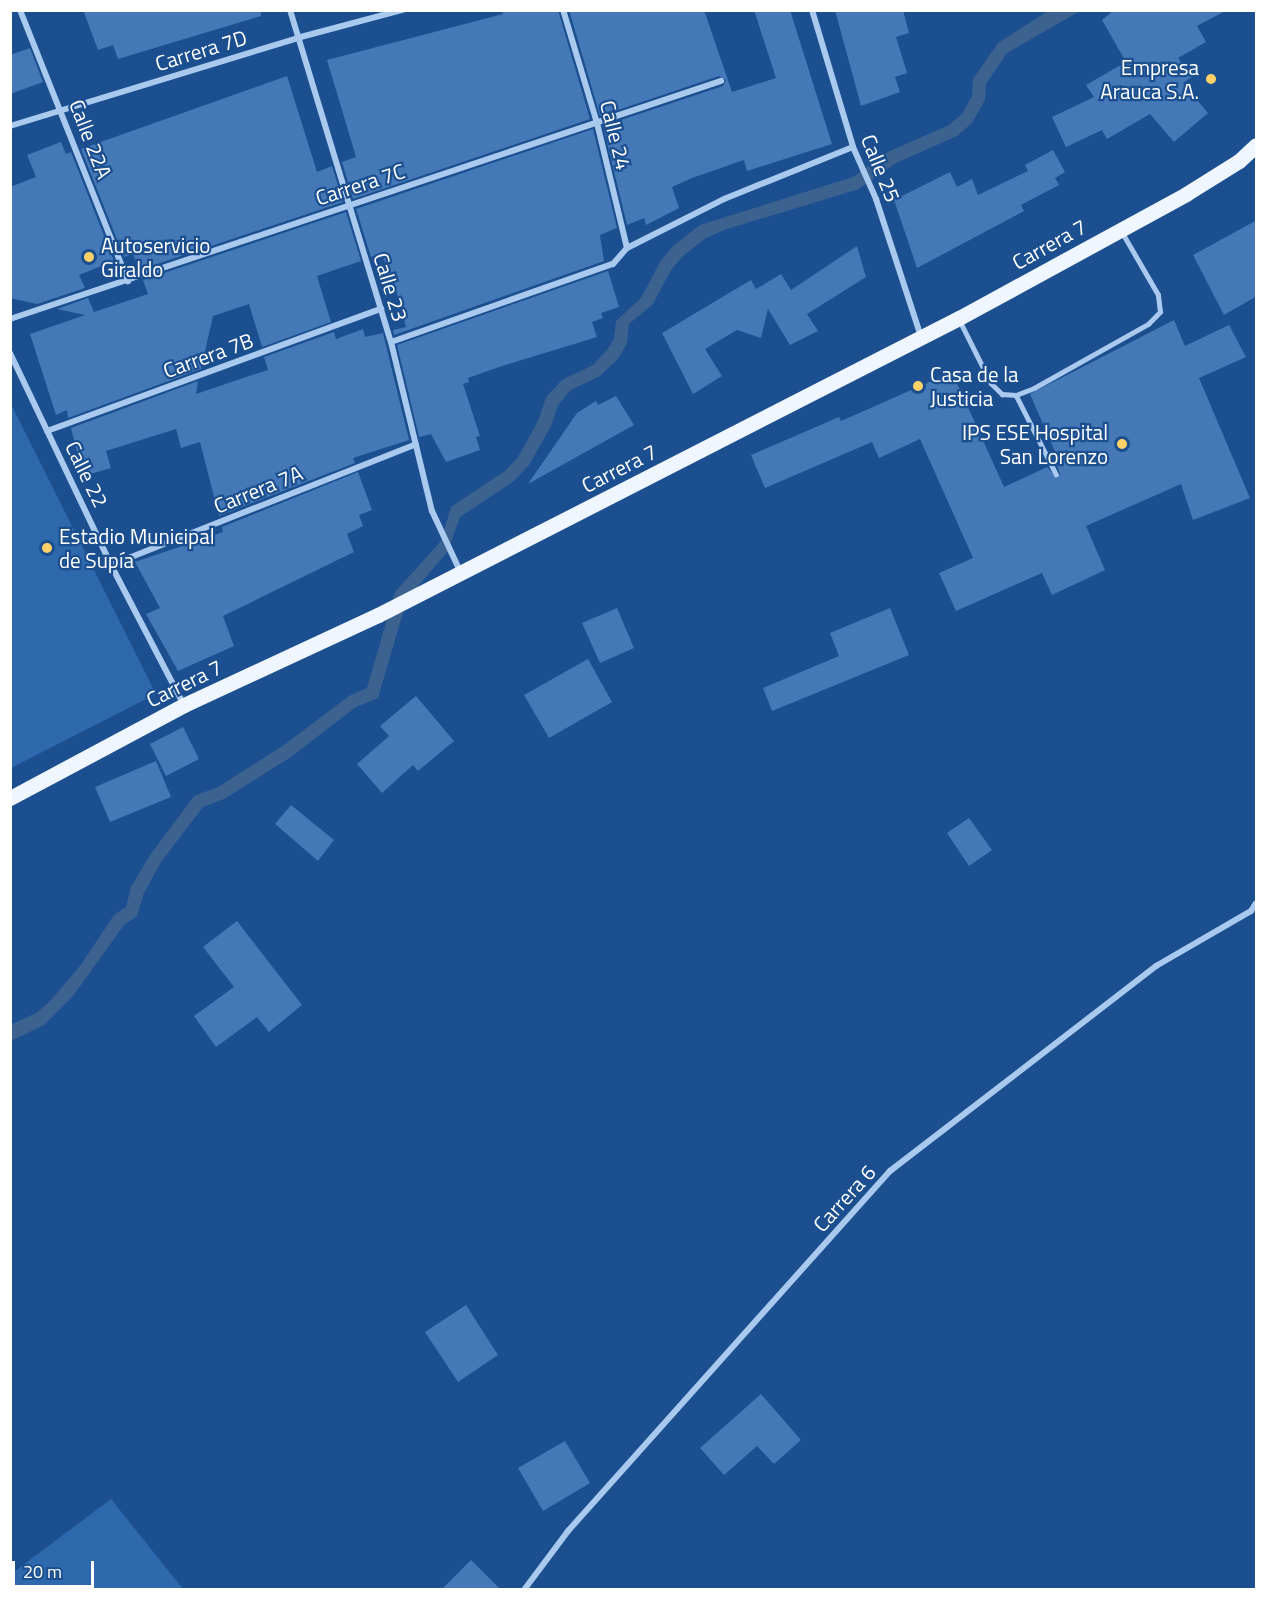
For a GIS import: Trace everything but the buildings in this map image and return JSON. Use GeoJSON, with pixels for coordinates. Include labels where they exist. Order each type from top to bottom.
{"type":"FeatureCollection","features":[{"type":"Feature","properties":{"kind":"main road","name":"Carrera 7"},"geometry":{"type":"LineString","coordinates":[[10,798],[184,705],[378,615],[959,318],[1239,161],[1257,145]]}},
{"type":"Feature","properties":{"kind":"street","name":"Calle 22A"},"geometry":{"type":"LineString","coordinates":[[20,10],[62,109],[128,281]]}},
{"type":"Feature","properties":{"kind":"street","name":"Calle 23"},"geometry":{"type":"LineString","coordinates":[[290,10],[391,342],[432,511],[450,556],[460,572]]}},
{"type":"Feature","properties":{"kind":"street","name":"Carrera 7D"},"geometry":{"type":"LineString","coordinates":[[10,126],[297,38],[402,10]]}},
{"type":"Feature","properties":{"kind":"street","name":"Calle 24"},"geometry":{"type":"LineString","coordinates":[[563,10],[597,123],[627,248]]}},
{"type":"Feature","properties":{"kind":"street","name":"Calle 25"},"geometry":{"type":"LineString","coordinates":[[812,10],[853,147],[876,198],[921,337]]}},
{"type":"Feature","properties":{"kind":"street","name":"Carrera 7C"},"geometry":{"type":"LineString","coordinates":[[10,319],[721,81]]}},
{"type":"Feature","properties":{"kind":"street"},"geometry":{"type":"LineString","coordinates":[[391,342],[613,264],[627,248],[724,199],[853,147]]}},
{"type":"Feature","properties":{"kind":"street","name":"Carrera 7B"},"geometry":{"type":"LineString","coordinates":[[47,431],[381,309]]}},
{"type":"Feature","properties":{"kind":"street","name":"Calle 22"},"geometry":{"type":"LineString","coordinates":[[10,353],[111,565],[184,705]]}},
{"type":"Feature","properties":{"kind":"street","name":"Carrera 7A"},"geometry":{"type":"LineString","coordinates":[[111,565],[416,444]]}},
{"type":"Feature","properties":{"kind":"street","name":"Carrera 6"},"geometry":{"type":"LineString","coordinates":[[524,1590],[568,1531],[890,1171],[1156,966],[1251,911],[1257,903]]}},
{"type":"Feature","properties":{"kind":"lane"},"geometry":{"type":"LineString","coordinates":[[959,318],[991,383],[1002,394],[1016,395],[1148,324],[1160,312],[1158,295],[1120,229]]}},
{"type":"Feature","properties":{"kind":"lane"},"geometry":{"type":"LineString","coordinates":[[1016,395],[1056,474]]}},
{"type":"Feature","properties":{"kind":"shaded area"},"geometry":{"type":"Polygon","coordinates":[[[1048,11],[1080,11],[1007,53],[986,84],[985,100],[972,123],[957,136],[896,163],[859,189],[727,229],[706,238],[683,256],[671,270],[653,304],[629,324],[627,343],[618,359],[600,376],[571,390],[558,405],[551,426],[529,465],[514,481],[460,517],[448,551],[407,599],[378,698],[356,707],[291,757],[224,799],[203,807],[161,862],[144,893],[137,916],[124,925],[73,996],[44,1025],[11,1041],[10,1025],[36,1013],[49,1002],[80,966],[114,915],[126,907],[131,887],[150,855],[194,796],[218,787],[284,745],[349,696],[367,688],[395,592],[441,541],[451,507],[505,471],[518,457],[538,421],[546,397],[562,380],[593,365],[607,350],[614,339],[616,321],[641,298],[660,262],[673,246],[700,225],[853,177],[888,152],[949,125],[962,114],[972,96],[973,79],[998,43],[1048,11]]]}},
{"type":"Feature","properties":{"kind":"shaded area","name":"Estadio Municipal de Supía"},"geometry":{"type":"Polygon","coordinates":[[[10,402],[156,694],[11,768],[10,768],[10,402]]]}},
{"type":"Feature","properties":{"kind":"shaded area"},"geometry":{"type":"Polygon","coordinates":[[[111,1499],[183,1589],[11,1589],[11,1574],[111,1499]]]}},
{"type":"Feature","properties":{"kind":"place","name":"Empresa Arauca S.A."},"geometry":{"type":"Point","coordinates":[1211,79]}},
{"type":"Feature","properties":{"kind":"place","name":"Autoservicio Giraldo"},"geometry":{"type":"Point","coordinates":[89,257]}},
{"type":"Feature","properties":{"kind":"place","name":"Casa de la Justicia"},"geometry":{"type":"Point","coordinates":[918,386]}},
{"type":"Feature","properties":{"kind":"place","name":"IPS ESE Hospital San Lorenzo"},"geometry":{"type":"Point","coordinates":[1122,444]}},
{"type":"Feature","properties":{"kind":"place","name":"Estadio Municipal de Supía"},"geometry":{"type":"Point","coordinates":[47,548]}}]}
